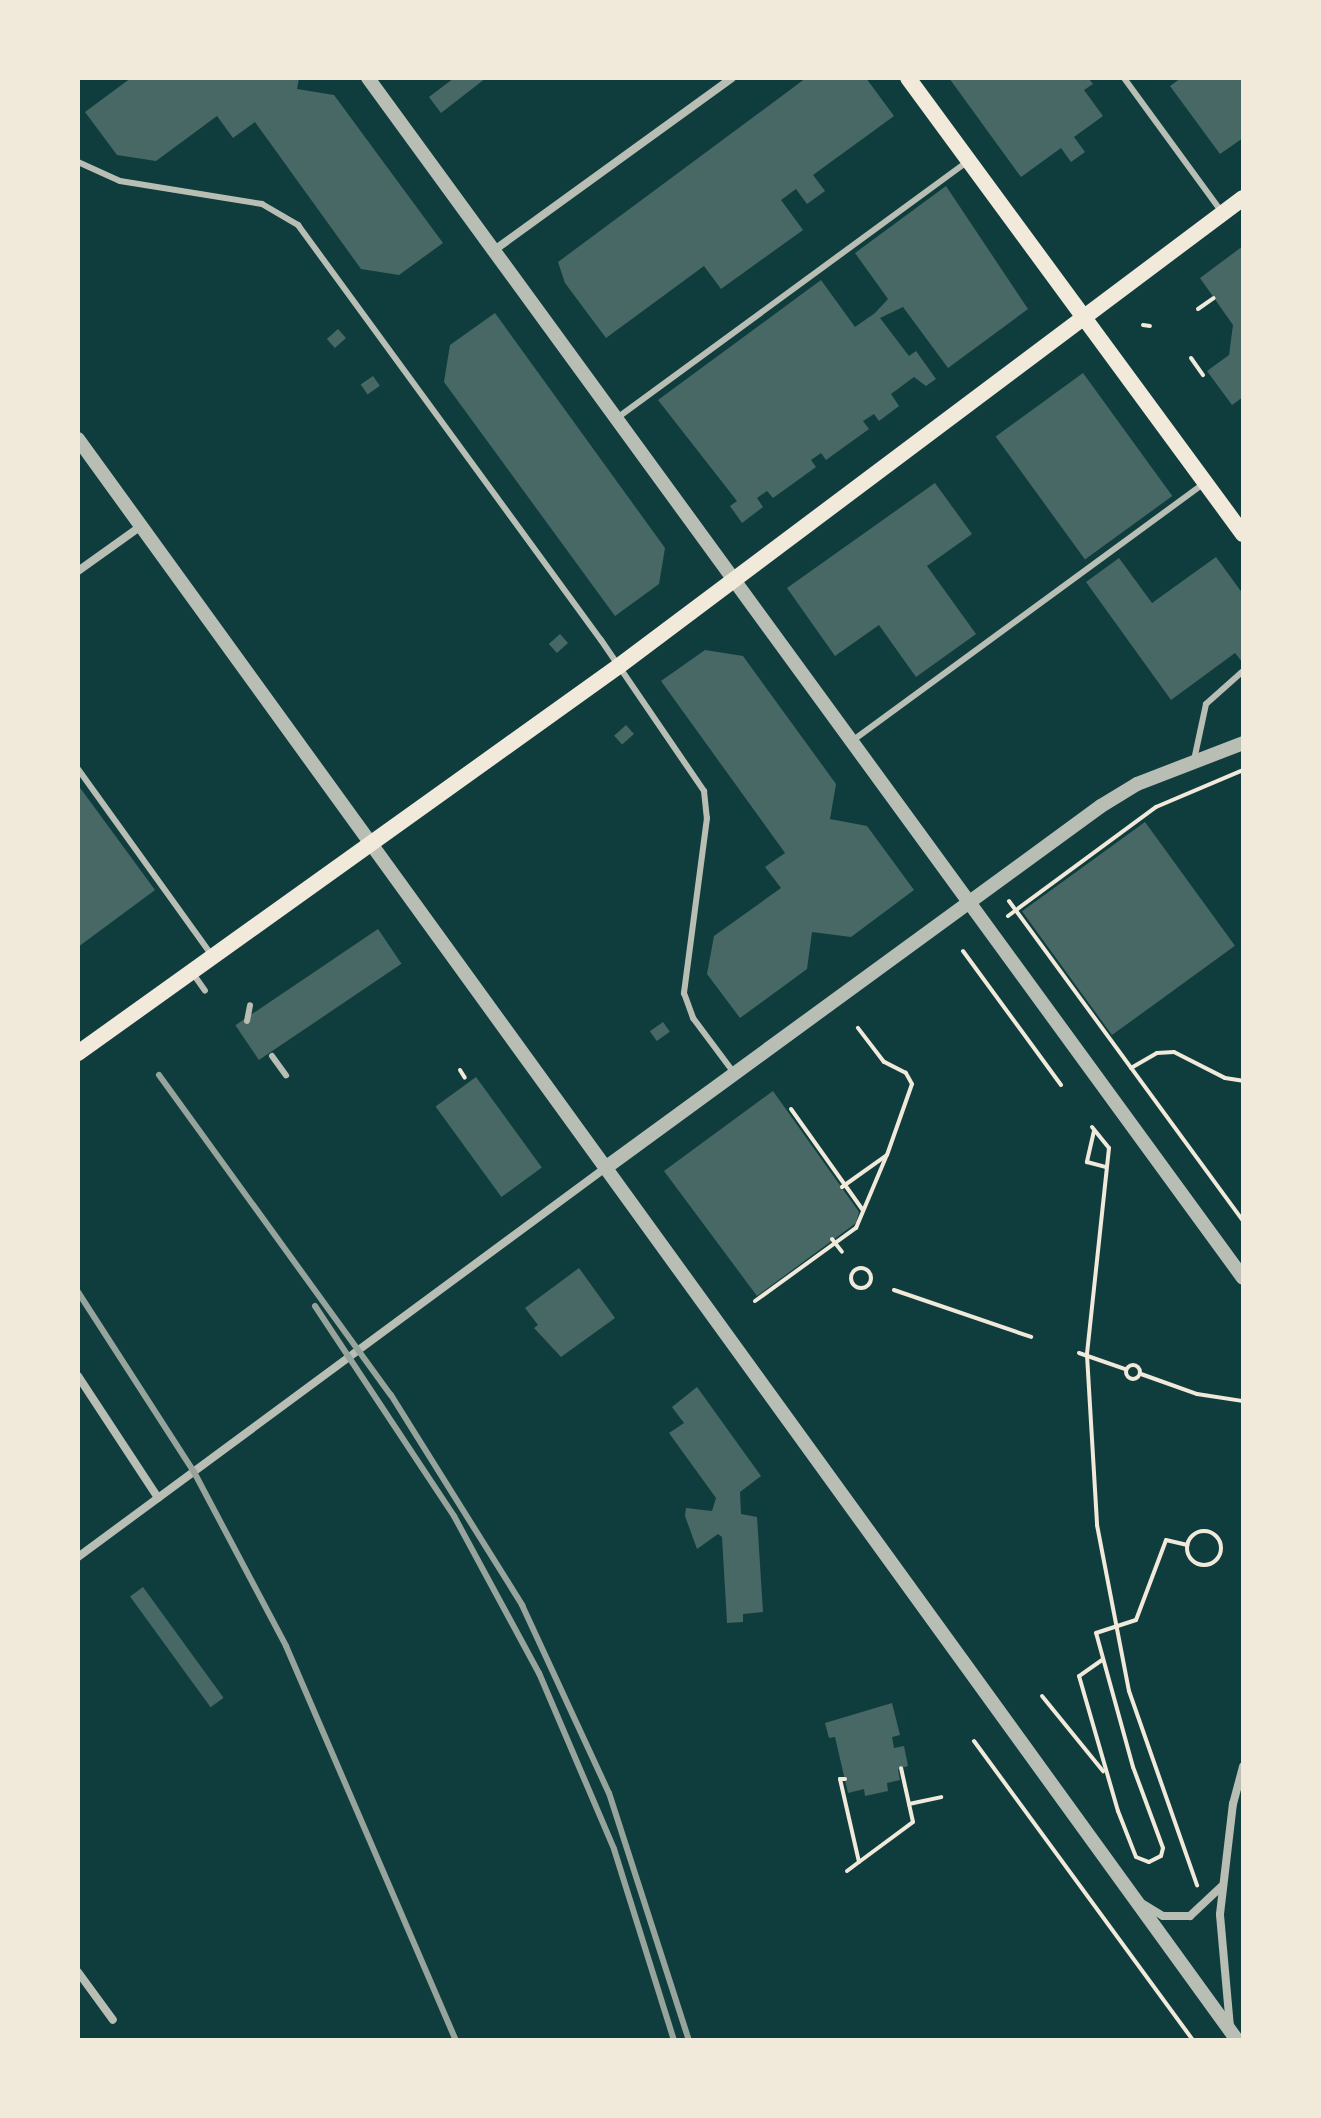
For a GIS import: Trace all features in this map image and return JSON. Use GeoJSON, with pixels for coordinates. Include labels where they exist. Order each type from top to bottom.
{"type":"FeatureCollection","features":[{"type":"Feature","properties":{"kind":"main road"},"geometry":{"type":"LineString","coordinates":[[908,78],[1243,534]]}},
{"type":"Feature","properties":{"kind":"main road"},"geometry":{"type":"LineString","coordinates":[[78,1053],[619,666],[1243,198]]}},
{"type":"Feature","properties":{"kind":"street"},"geometry":{"type":"LineString","coordinates":[[368,78],[1243,1278]]}},
{"type":"Feature","properties":{"kind":"street"},"geometry":{"type":"LineString","coordinates":[[492,251],[732,78]]}},
{"type":"Feature","properties":{"kind":"street"},"geometry":{"type":"LineString","coordinates":[[78,439],[608,1166],[1132,1898],[1234,2035]]}},
{"type":"Feature","properties":{"kind":"street"},"geometry":{"type":"LineString","coordinates":[[78,571],[141,526]]}},
{"type":"Feature","properties":{"kind":"street"},"geometry":{"type":"LineString","coordinates":[[78,1557],[1101,806],[1194,760],[1243,743]]}},
{"type":"Feature","properties":{"kind":"street"},"geometry":{"type":"LineString","coordinates":[[78,1376],[158,1498]]}},
{"type":"Feature","properties":{"kind":"street"},"geometry":{"type":"LineString","coordinates":[[1234,2035],[1221,1960],[1222,1886],[1243,1766]]}},
{"type":"Feature","properties":{"kind":"street"},"geometry":{"type":"LineString","coordinates":[[1132,1898],[1175,1918],[1200,1910],[1222,1886]]}},
{"type":"Feature","properties":{"kind":"street"},"geometry":{"type":"LineString","coordinates":[[78,1972],[113,2020]]}},
{"type":"Feature","properties":{"kind":"lane"},"geometry":{"type":"LineString","coordinates":[[1124,78],[1223,214]]}},
{"type":"Feature","properties":{"kind":"lane"},"geometry":{"type":"LineString","coordinates":[[616,419],[969,161]]}},
{"type":"Feature","properties":{"kind":"lane"},"geometry":{"type":"LineString","coordinates":[[78,162],[120,181],[262,204],[298,225],[619,666],[704,791],[707,818],[684,993],[693,1018],[734,1073]]}},
{"type":"Feature","properties":{"kind":"lane"},"geometry":{"type":"LineString","coordinates":[[852,741],[1206,482]]}},
{"type":"Feature","properties":{"kind":"lane"},"geometry":{"type":"LineString","coordinates":[[1194,760],[1206,704],[1243,671]]}},
{"type":"Feature","properties":{"kind":"lane"},"geometry":{"type":"LineString","coordinates":[[78,769],[213,957]]}},
{"type":"Feature","properties":{"kind":"lane"},"geometry":{"type":"LineString","coordinates":[[191,972],[205,991]]}},
{"type":"Feature","properties":{"kind":"lane"},"geometry":{"type":"LineString","coordinates":[[247,1021],[250,1005]]}},
{"type":"Feature","properties":{"kind":"lane"},"geometry":{"type":"LineString","coordinates":[[272,1056],[286,1075]]}},
{"type":"Feature","properties":{"kind":"path"},"geometry":{"type":"LineString","coordinates":[[1198,309],[1214,298]]}},
{"type":"Feature","properties":{"kind":"path"},"geometry":{"type":"LineString","coordinates":[[1143,325],[1150,326]]}},
{"type":"Feature","properties":{"kind":"path"},"geometry":{"type":"LineString","coordinates":[[1191,358],[1203,375]]}},
{"type":"Feature","properties":{"kind":"path"},"geometry":{"type":"LineString","coordinates":[[1008,916],[1149,811],[1243,770]]}},
{"type":"Feature","properties":{"kind":"path"},"geometry":{"type":"LineString","coordinates":[[1009,901],[1243,1221]]}},
{"type":"Feature","properties":{"kind":"path"},"geometry":{"type":"LineString","coordinates":[[963,951],[1061,1085]]}},
{"type":"Feature","properties":{"kind":"path"},"geometry":{"type":"LineString","coordinates":[[755,1301],[833,1241],[856,1228],[887,1155],[912,1084],[906,1073],[884,1062],[858,1028]]}},
{"type":"Feature","properties":{"kind":"path"},"geometry":{"type":"LineString","coordinates":[[1131,1068],[1157,1053],[1174,1052],[1225,1078],[1243,1081]]}},
{"type":"Feature","properties":{"kind":"path"},"geometry":{"type":"LineString","coordinates":[[460,1070],[465,1078]]}},
{"type":"Feature","properties":{"kind":"path"},"geometry":{"type":"LineString","coordinates":[[791,1109],[862,1209]]}},
{"type":"Feature","properties":{"kind":"path"},"geometry":{"type":"LineString","coordinates":[[1106,1167],[1087,1162],[1093,1129],[1109,1148],[1087,1355],[1092,1476],[1114,1629],[1155,1776],[1197,1885]]}},
{"type":"Feature","properties":{"kind":"path"},"geometry":{"type":"LineString","coordinates":[[844,1186],[887,1155]]}},
{"type":"Feature","properties":{"kind":"path"},"geometry":{"type":"LineString","coordinates":[[833,1241],[842,1252]]}},
{"type":"Feature","properties":{"kind":"path"},"geometry":{"type":"LineString","coordinates":[[854,1269],[865,1269],[872,1282],[863,1288],[854,1286],[850,1277],[854,1269]]}},
{"type":"Feature","properties":{"kind":"path"},"geometry":{"type":"LineString","coordinates":[[894,1290],[1031,1337]]}},
{"type":"Feature","properties":{"kind":"path"},"geometry":{"type":"LineString","coordinates":[[1079,1353],[1125,1369],[1123,1373],[1136,1378],[1141,1374],[1197,1394],[1243,1401]]}},
{"type":"Feature","properties":{"kind":"path"},"geometry":{"type":"LineString","coordinates":[[1207,1530],[1218,1538],[1221,1552],[1212,1563],[1201,1565],[1191,1559],[1187,1545],[1192,1535],[1207,1530]]}},
{"type":"Feature","properties":{"kind":"path"},"geometry":{"type":"LineString","coordinates":[[1102,1660],[1079,1676],[1105,1772],[1136,1857],[1144,1863],[1158,1858],[1163,1848],[1096,1633],[1136,1620],[1166,1540],[1187,1545]]}},
{"type":"Feature","properties":{"kind":"path"},"geometry":{"type":"LineString","coordinates":[[1042,1696],[1093,1765],[1105,1772]]}},
{"type":"Feature","properties":{"kind":"path"},"geometry":{"type":"LineString","coordinates":[[974,1741],[1193,2040]]}},
{"type":"Feature","properties":{"kind":"path"},"geometry":{"type":"LineString","coordinates":[[847,1871],[913,1822],[901,1768]]}},
{"type":"Feature","properties":{"kind":"path"},"geometry":{"type":"LineString","coordinates":[[845,1779],[840,1779],[859,1862]]}},
{"type":"Feature","properties":{"kind":"path"},"geometry":{"type":"LineString","coordinates":[[909,1804],[941,1797]]}},
{"type":"Feature","properties":{"kind":"building"},"geometry":{"type":"Polygon","coordinates":[[[131,78],[299,78],[297,89],[334,95],[443,243],[399,275],[361,269],[255,122],[233,138],[217,116],[156,161],[117,155],[85,112],[131,78]]]}},
{"type":"Feature","properties":{"kind":"building"},"geometry":{"type":"Polygon","coordinates":[[[454,78],[486,78],[441,113],[429,97],[454,78]]]}},
{"type":"Feature","properties":{"kind":"building"},"geometry":{"type":"Polygon","coordinates":[[[806,78],[866,78],[894,116],[813,175],[825,191],[807,204],[796,189],[781,200],[803,230],[721,289],[704,266],[606,338],[565,283],[558,262],[806,78]]]}},
{"type":"Feature","properties":{"kind":"building"},"geometry":{"type":"Polygon","coordinates":[[[949,78],[1088,78],[1093,84],[1084,90],[1103,116],[1074,137],[1085,152],[1071,162],[1061,148],[1021,177],[949,78]]]}},
{"type":"Feature","properties":{"kind":"building"},"geometry":{"type":"Polygon","coordinates":[[[1181,78],[1243,78],[1243,138],[1220,154],[1170,86],[1181,78]]]}},
{"type":"Feature","properties":{"kind":"building"},"geometry":{"type":"Polygon","coordinates":[[[946,186],[1028,309],[948,368],[903,307],[880,318],[909,356],[916,351],[936,379],[926,386],[914,377],[891,394],[899,406],[879,421],[874,414],[863,421],[869,429],[826,460],[821,453],[811,460],[816,467],[773,498],[767,491],[757,498],[763,507],[742,523],[730,506],[737,501],[658,400],[821,280],[855,327],[875,313],[888,299],[855,253],[946,186]]]}},
{"type":"Feature","properties":{"kind":"building"},"geometry":{"type":"Polygon","coordinates":[[[1243,246],[1243,397],[1232,405],[1207,371],[1229,355],[1233,325],[1200,278],[1243,246]]]}},
{"type":"Feature","properties":{"kind":"building"},"geometry":{"type":"Polygon","coordinates":[[[495,313],[665,548],[659,584],[615,616],[444,382],[450,345],[495,313]]]}},
{"type":"Feature","properties":{"kind":"building"},"geometry":{"type":"Polygon","coordinates":[[[338,329],[346,338],[335,348],[327,339],[338,329]]]}},
{"type":"Feature","properties":{"kind":"building"},"geometry":{"type":"Polygon","coordinates":[[[1083,373],[1172,496],[1085,559],[996,436],[1083,373]]]}},
{"type":"Feature","properties":{"kind":"building"},"geometry":{"type":"Polygon","coordinates":[[[373,376],[380,386],[368,394],[361,385],[373,376]]]}},
{"type":"Feature","properties":{"kind":"building"},"geometry":{"type":"Polygon","coordinates":[[[935,483],[972,534],[927,566],[976,634],[916,677],[879,625],[835,656],[787,588],[935,483]]]}},
{"type":"Feature","properties":{"kind":"building"},"geometry":{"type":"Polygon","coordinates":[[[1216,557],[1243,594],[1243,663],[1235,653],[1171,700],[1086,582],[1119,558],[1152,603],[1216,557]]]}},
{"type":"Feature","properties":{"kind":"building"},"geometry":{"type":"Polygon","coordinates":[[[560,634],[568,643],[557,653],[549,644],[560,634]]]}},
{"type":"Feature","properties":{"kind":"building"},"geometry":{"type":"Polygon","coordinates":[[[705,650],[743,656],[836,784],[830,819],[867,826],[914,890],[851,937],[812,932],[807,969],[740,1018],[707,974],[714,936],[781,888],[765,867],[785,853],[661,681],[705,650]]]}},
{"type":"Feature","properties":{"kind":"building"},"geometry":{"type":"Polygon","coordinates":[[[626,725],[634,734],[622,745],[614,736],[626,725]]]}},
{"type":"Feature","properties":{"kind":"building"},"geometry":{"type":"Polygon","coordinates":[[[78,785],[155,890],[78,947],[78,785]]]}},
{"type":"Feature","properties":{"kind":"building"},"geometry":{"type":"Polygon","coordinates":[[[1145,822],[1235,946],[1112,1035],[1022,911],[1145,822]]]}},
{"type":"Feature","properties":{"kind":"building"},"geometry":{"type":"Polygon","coordinates":[[[378,929],[401,964],[259,1060],[235,1025],[378,929]]]}},
{"type":"Feature","properties":{"kind":"building"},"geometry":{"type":"Polygon","coordinates":[[[663,1022],[670,1032],[657,1041],[650,1031],[663,1022]]]}},
{"type":"Feature","properties":{"kind":"building"},"geometry":{"type":"Polygon","coordinates":[[[476,1077],[542,1168],[501,1197],[436,1106],[476,1077]]]}},
{"type":"Feature","properties":{"kind":"building"},"geometry":{"type":"Polygon","coordinates":[[[773,1091],[859,1212],[856,1223],[757,1296],[664,1171],[773,1091]]]}},
{"type":"Feature","properties":{"kind":"building"},"geometry":{"type":"Polygon","coordinates":[[[579,1268],[615,1318],[561,1357],[534,1328],[538,1325],[525,1308],[579,1268]]]}},
{"type":"Feature","properties":{"kind":"building"},"geometry":{"type":"Polygon","coordinates":[[[697,1387],[761,1476],[740,1492],[741,1514],[757,1517],[763,1612],[743,1614],[743,1622],[727,1623],[722,1537],[718,1534],[697,1549],[685,1516],[686,1508],[712,1511],[716,1498],[669,1433],[684,1423],[672,1407],[697,1387]]]}},
{"type":"Feature","properties":{"kind":"building"},"geometry":{"type":"Polygon","coordinates":[[[143,1587],[224,1698],[211,1707],[130,1596],[143,1587]]]}},
{"type":"Feature","properties":{"kind":"building"},"geometry":{"type":"Polygon","coordinates":[[[892,1703],[900,1735],[892,1737],[894,1748],[904,1746],[908,1766],[898,1769],[900,1780],[887,1783],[888,1791],[865,1796],[864,1789],[848,1793],[835,1737],[829,1738],[825,1723],[892,1703]]]}},
{"type":"Feature","properties":{"kind":"railway"},"geometry":{"type":"LineString","coordinates":[[159,1075],[391,1395],[522,1605],[609,1793],[689,2040]]}},
{"type":"Feature","properties":{"kind":"railway"},"geometry":{"type":"LineString","coordinates":[[78,1292],[194,1472],[286,1646],[456,2040]]}},
{"type":"Feature","properties":{"kind":"railway"},"geometry":{"type":"LineString","coordinates":[[315,1306],[454,1516],[539,1673],[614,1849],[674,2040]]}}]}
